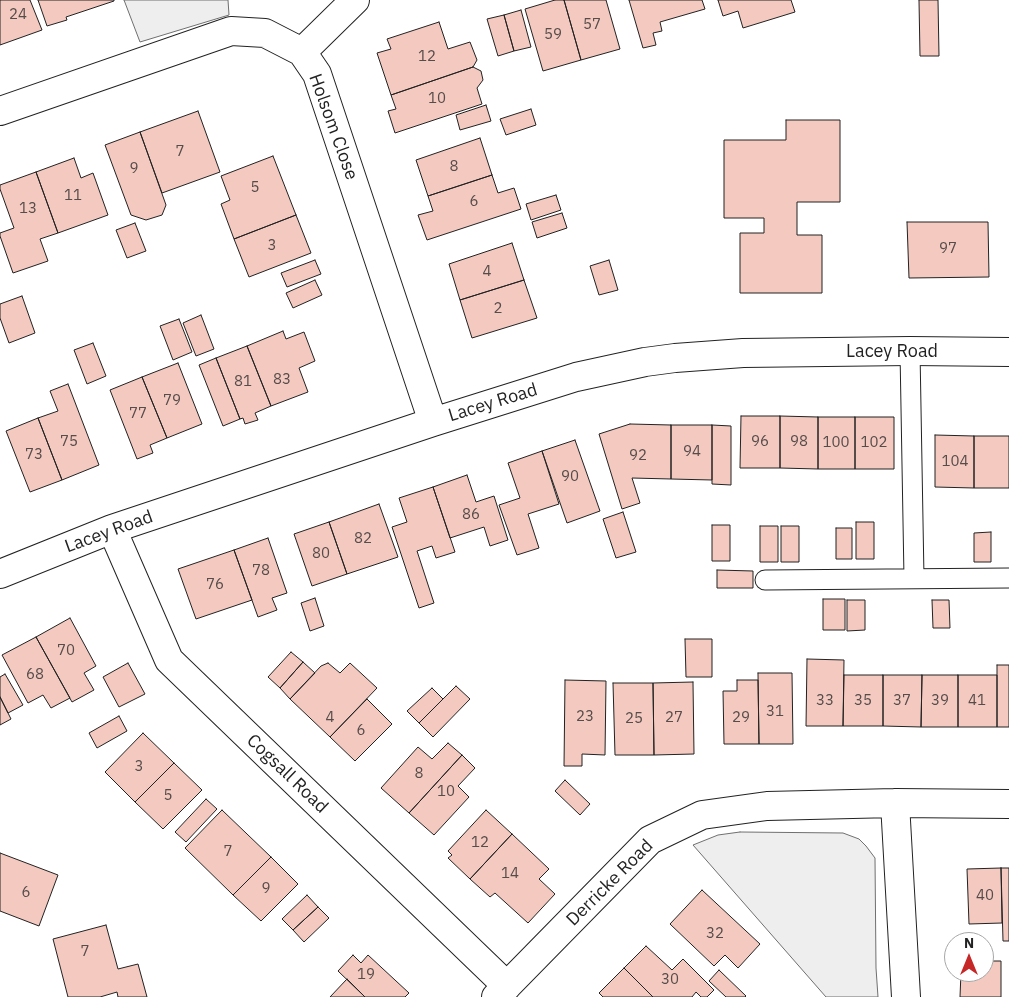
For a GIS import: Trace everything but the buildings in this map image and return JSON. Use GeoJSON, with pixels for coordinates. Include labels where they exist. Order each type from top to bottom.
{"type":"FeatureCollection","features":[{"type":"Feature","properties":{"kind":"street"},"geometry":{"type":"LineString","coordinates":[[302,52],[355,0]]}},
{"type":"Feature","properties":{"kind":"street","name":"Holsom Close"},"geometry":{"type":"LineString","coordinates":[[0,111],[231,31],[264,34],[302,52],[317,74],[433,422]]}},
{"type":"Feature","properties":{"kind":"street","name":"Lacey Road"},"geometry":{"type":"LineString","coordinates":[[0,574],[112,529],[433,422],[576,377],[645,362],[744,353],[1009,352]]}},
{"type":"Feature","properties":{"kind":"street","name":"Cogsall Road"},"geometry":{"type":"LineString","coordinates":[[112,529],[169,660],[502,992]]}},
{"type":"Feature","properties":{"kind":"street"},"geometry":{"type":"LineString","coordinates":[[895,803],[906,997]]}},
{"type":"Feature","properties":{"kind":"street","name":"Derricke Road"},"geometry":{"type":"LineString","coordinates":[[502,992],[650,840],[702,815],[767,806],[895,803],[1009,804]]}},
{"type":"Feature","properties":{"kind":"lane"},"geometry":{"type":"LineString","coordinates":[[910,351],[914,578]]}},
{"type":"Feature","properties":{"kind":"lane"},"geometry":{"type":"LineString","coordinates":[[765,580],[1009,578]]}},
{"type":"Feature","properties":{"kind":"shaded area"},"geometry":{"type":"Polygon","coordinates":[[[124,0],[228,0],[229,15],[140,42],[124,0]]]}},
{"type":"Feature","properties":{"kind":"shaded area"},"geometry":{"type":"Polygon","coordinates":[[[740,832],[843,833],[859,839],[866,846],[875,858],[878,997],[826,997],[693,845],[718,835],[740,832]]]}}]}
